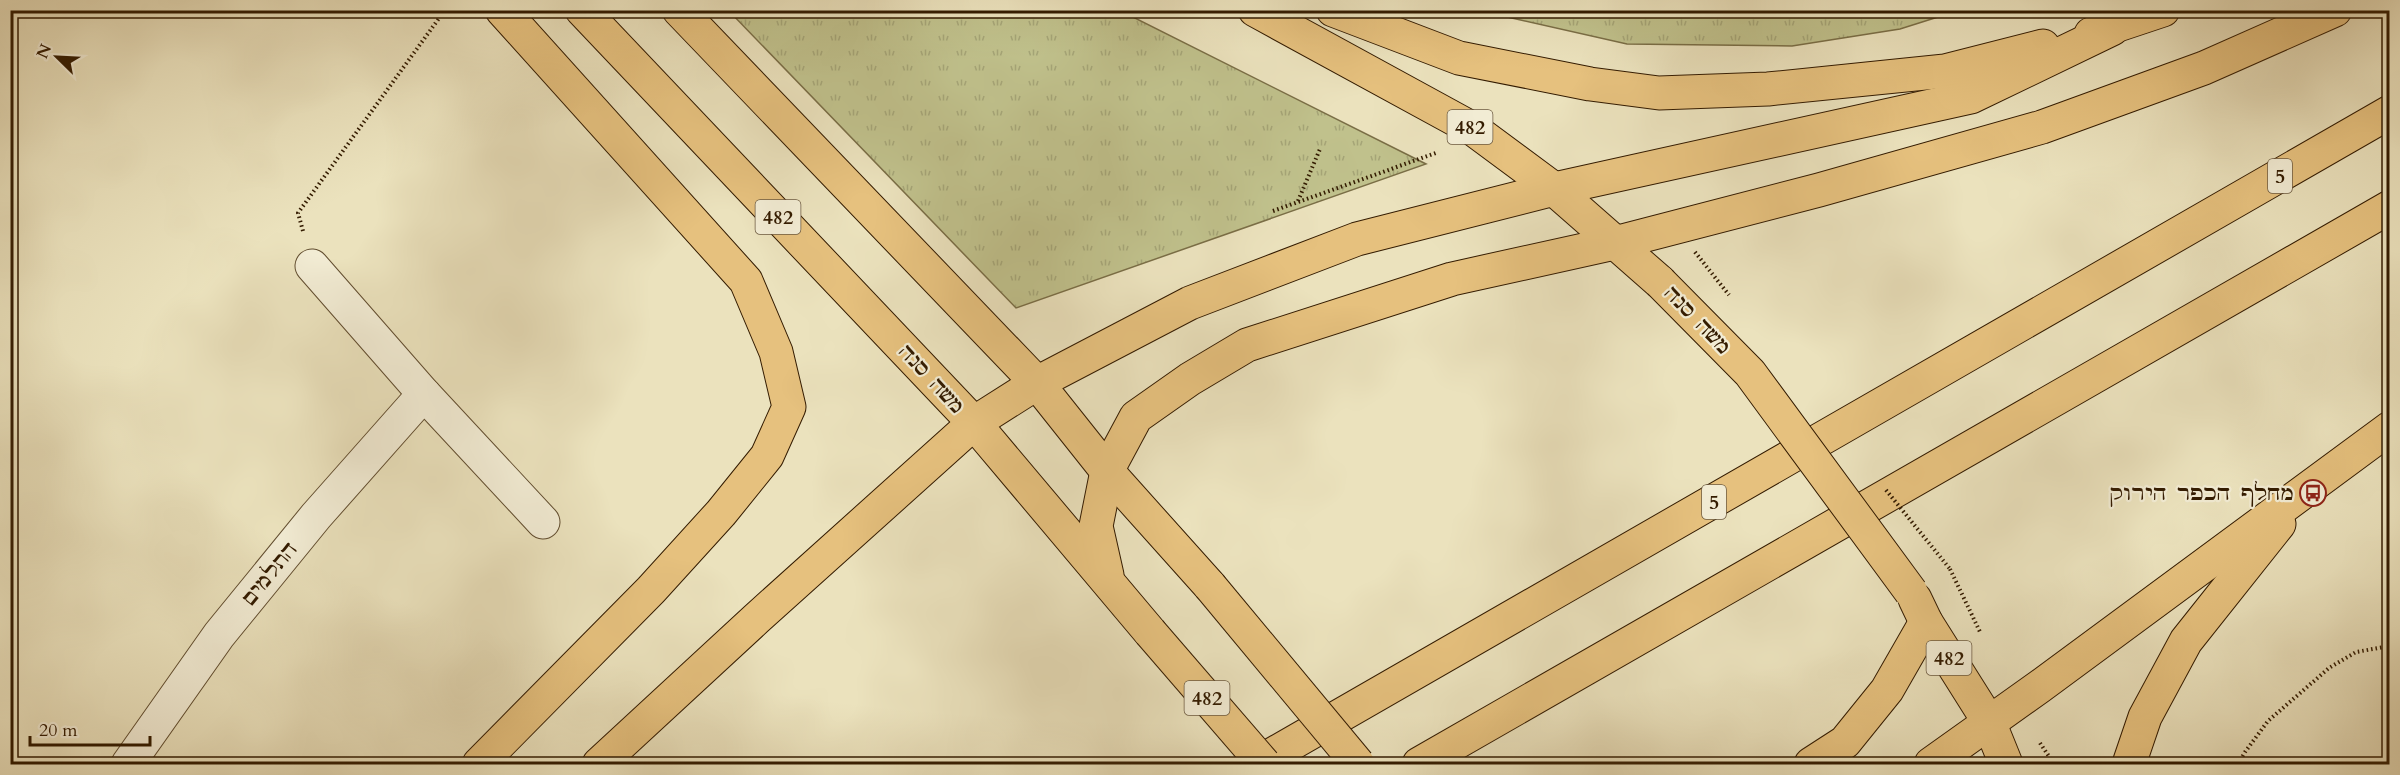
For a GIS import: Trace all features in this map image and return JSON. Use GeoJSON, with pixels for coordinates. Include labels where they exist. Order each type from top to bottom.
{"type":"FeatureCollection","features":[{"type":"Feature","properties":{"kind":"main road"},"geometry":{"type":"LineString","coordinates":[[479,765],[651,590],[721,513],[766,456],[789,407],[777,352],[746,281],[502,10]]}},
{"type":"Feature","properties":{"kind":"main road","name":"משה סנה"},"geometry":{"type":"LineString","coordinates":[[582,10],[974,423],[1264,765]]}},
{"type":"Feature","properties":{"kind":"main road"},"geometry":{"type":"LineString","coordinates":[[679,10],[1037,383],[1107,471],[1210,586],[1358,765]]}},
{"type":"Feature","properties":{"kind":"main road","name":"משה סנה"},"geometry":{"type":"LineString","coordinates":[[1255,10],[1473,129],[1554,189],[1660,282],[1750,373],[1911,592],[1926,622],[1989,722],[2006,765]]}},
{"type":"Feature","properties":{"kind":"main road"},"geometry":{"type":"LineString","coordinates":[[1333,10],[1459,58],[1590,84],[1659,93],[1768,89],[1945,71],[2112,29]]}},
{"type":"Feature","properties":{"kind":"main road"},"geometry":{"type":"LineString","coordinates":[[599,765],[756,619],[974,423],[1037,383],[1190,303],[1357,239],[1554,189],[1971,97],[2112,29],[2163,10]]}},
{"type":"Feature","properties":{"kind":"main road"},"geometry":{"type":"LineString","coordinates":[[1109,581],[1096,526],[1107,471],[1136,417],[1190,379],[1247,345],[1452,279],[1615,243],[1819,190],[2042,128],[2204,68],[2335,10]]}},
{"type":"Feature","properties":{"kind":"main road","name":"5"},"geometry":{"type":"LineString","coordinates":[[1256,765],[2390,112]]}},
{"type":"Feature","properties":{"kind":"main road"},"geometry":{"type":"LineString","coordinates":[[1419,765],[2390,207]]}},
{"type":"Feature","properties":{"kind":"main road"},"geometry":{"type":"LineString","coordinates":[[1931,765],[2390,428]]}},
{"type":"Feature","properties":{"kind":"main road"},"geometry":{"type":"LineString","coordinates":[[2129,765],[2145,717],[2186,641],[2307,489]]}},
{"type":"Feature","properties":{"kind":"main road"},"geometry":{"type":"LineString","coordinates":[[1811,765],[1845,742],[1880,699],[1926,622]]}},
{"type":"Feature","properties":{"kind":"street"},"geometry":{"type":"LineString","coordinates":[[312,266],[424,394],[543,522]]}},
{"type":"Feature","properties":{"kind":"street","name":"התלמים"},"geometry":{"type":"LineString","coordinates":[[128,765],[219,635],[316,516],[424,394]]}},
{"type":"Feature","properties":{"kind":"path"},"geometry":{"type":"LineString","coordinates":[[312,266],[298,213],[445,10]]}},
{"type":"Feature","properties":{"kind":"path"},"geometry":{"type":"LineString","coordinates":[[1298,202],[1320,149]]}},
{"type":"Feature","properties":{"kind":"path"},"geometry":{"type":"LineString","coordinates":[[2238,765],[2268,721],[2329,668],[2356,652],[2390,646]]}},
{"type":"Feature","properties":{"kind":"green space"},"geometry":{"type":"Polygon","coordinates":[[[729,11],[1121,11],[1426,164],[1016,308],[729,11]]]}},
{"type":"Feature","properties":{"kind":"green space"},"geometry":{"type":"Polygon","coordinates":[[[1481,11],[1957,11],[1900,29],[1792,46],[1627,44],[1481,11]]]}},
{"type":"Feature","properties":{"kind":"place","name":"מחלף הכפר הירוק"},"geometry":{"type":"Point","coordinates":[2313,493]}}]}
